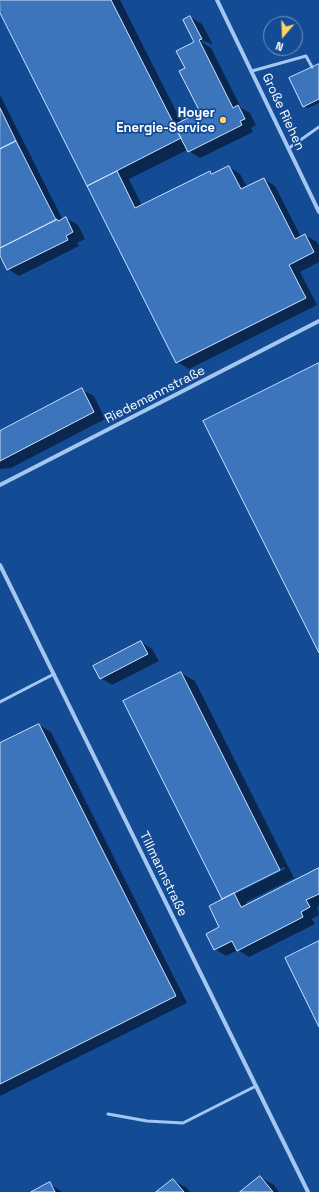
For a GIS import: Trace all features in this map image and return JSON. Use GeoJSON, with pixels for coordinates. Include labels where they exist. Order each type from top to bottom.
{"type":"FeatureCollection","features":[{"type":"Feature","properties":{"kind":"street","name":"Große Riehen"},"geometry":{"type":"LineString","coordinates":[[216,0],[252,71],[319,212]]}},
{"type":"Feature","properties":{"kind":"street","name":"Riedemannstraße"},"geometry":{"type":"LineString","coordinates":[[0,486],[319,321]]}},
{"type":"Feature","properties":{"kind":"street","name":"Tillmannstraße"},"geometry":{"type":"LineString","coordinates":[[0,565],[308,1192]]}},
{"type":"Feature","properties":{"kind":"lane"},"geometry":{"type":"LineString","coordinates":[[252,71],[306,56],[312,67]]}},
{"type":"Feature","properties":{"kind":"lane"},"geometry":{"type":"LineString","coordinates":[[288,148],[313,133],[319,127]]}},
{"type":"Feature","properties":{"kind":"lane"},"geometry":{"type":"LineString","coordinates":[[0,702],[54,674]]}},
{"type":"Feature","properties":{"kind":"lane"},"geometry":{"type":"LineString","coordinates":[[108,1114],[147,1121],[183,1123],[256,1086]]}},
{"type":"Feature","properties":{"kind":"building"},"geometry":{"type":"Polygon","coordinates":[[[0,0],[111,0],[181,138],[87,186],[0,13],[0,0]]]}},
{"type":"Feature","properties":{"kind":"building"},"geometry":{"type":"Polygon","coordinates":[[[190,16],[202,39],[199,40],[233,108],[238,105],[245,119],[240,121],[242,125],[188,152],[174,125],[200,112],[179,71],[185,68],[176,51],[194,42],[183,20],[190,16]]]}},
{"type":"Feature","properties":{"kind":"building"},"geometry":{"type":"Polygon","coordinates":[[[319,64],[319,99],[303,107],[289,78],[319,64]]]}},
{"type":"Feature","properties":{"kind":"building"},"geometry":{"type":"Polygon","coordinates":[[[0,108],[16,141],[0,149],[0,108]]]}},
{"type":"Feature","properties":{"kind":"building"},"geometry":{"type":"Polygon","coordinates":[[[16,141],[56,220],[0,248],[0,149],[16,141]]]}},
{"type":"Feature","properties":{"kind":"building"},"geometry":{"type":"Polygon","coordinates":[[[229,166],[241,189],[264,178],[295,239],[305,234],[314,252],[289,265],[306,298],[176,363],[87,186],[117,171],[135,208],[210,171],[211,174],[229,166]]]}},
{"type":"Feature","properties":{"kind":"building"},"geometry":{"type":"Polygon","coordinates":[[[66,217],[73,232],[66,236],[68,240],[7,270],[0,256],[0,248],[57,219],[58,221],[66,217]]]}},
{"type":"Feature","properties":{"kind":"building"},"geometry":{"type":"Polygon","coordinates":[[[319,363],[319,653],[203,421],[319,363]]]}},
{"type":"Feature","properties":{"kind":"building"},"geometry":{"type":"Polygon","coordinates":[[[82,388],[94,412],[0,461],[0,431],[82,388]]]}},
{"type":"Feature","properties":{"kind":"building"},"geometry":{"type":"Polygon","coordinates":[[[141,641],[148,654],[100,679],[93,666],[141,641]]]}},
{"type":"Feature","properties":{"kind":"building"},"geometry":{"type":"Polygon","coordinates":[[[181,672],[280,870],[222,899],[123,701],[181,672]]]}},
{"type":"Feature","properties":{"kind":"building"},"geometry":{"type":"Polygon","coordinates":[[[39,724],[176,996],[0,1084],[0,743],[39,724]]]}},
{"type":"Feature","properties":{"kind":"building"},"geometry":{"type":"Polygon","coordinates":[[[319,868],[319,894],[306,900],[310,907],[301,912],[303,917],[237,951],[232,941],[214,950],[206,934],[219,927],[209,906],[234,893],[241,907],[319,868]]]}},
{"type":"Feature","properties":{"kind":"building"},"geometry":{"type":"Polygon","coordinates":[[[319,941],[319,1027],[285,958],[319,941]]]}},
{"type":"Feature","properties":{"kind":"building"},"geometry":{"type":"Polygon","coordinates":[[[260,1176],[273,1192],[240,1192],[260,1176]]]}},
{"type":"Feature","properties":{"kind":"building"},"geometry":{"type":"Polygon","coordinates":[[[173,1179],[184,1192],[156,1192],[173,1179]]]}},
{"type":"Feature","properties":{"kind":"building"},"geometry":{"type":"Polygon","coordinates":[[[50,1182],[55,1192],[31,1192],[50,1182]]]}},
{"type":"Feature","properties":{"kind":"place","name":"Hoyer Energie-Service"},"geometry":{"type":"Point","coordinates":[223,120]}}]}
